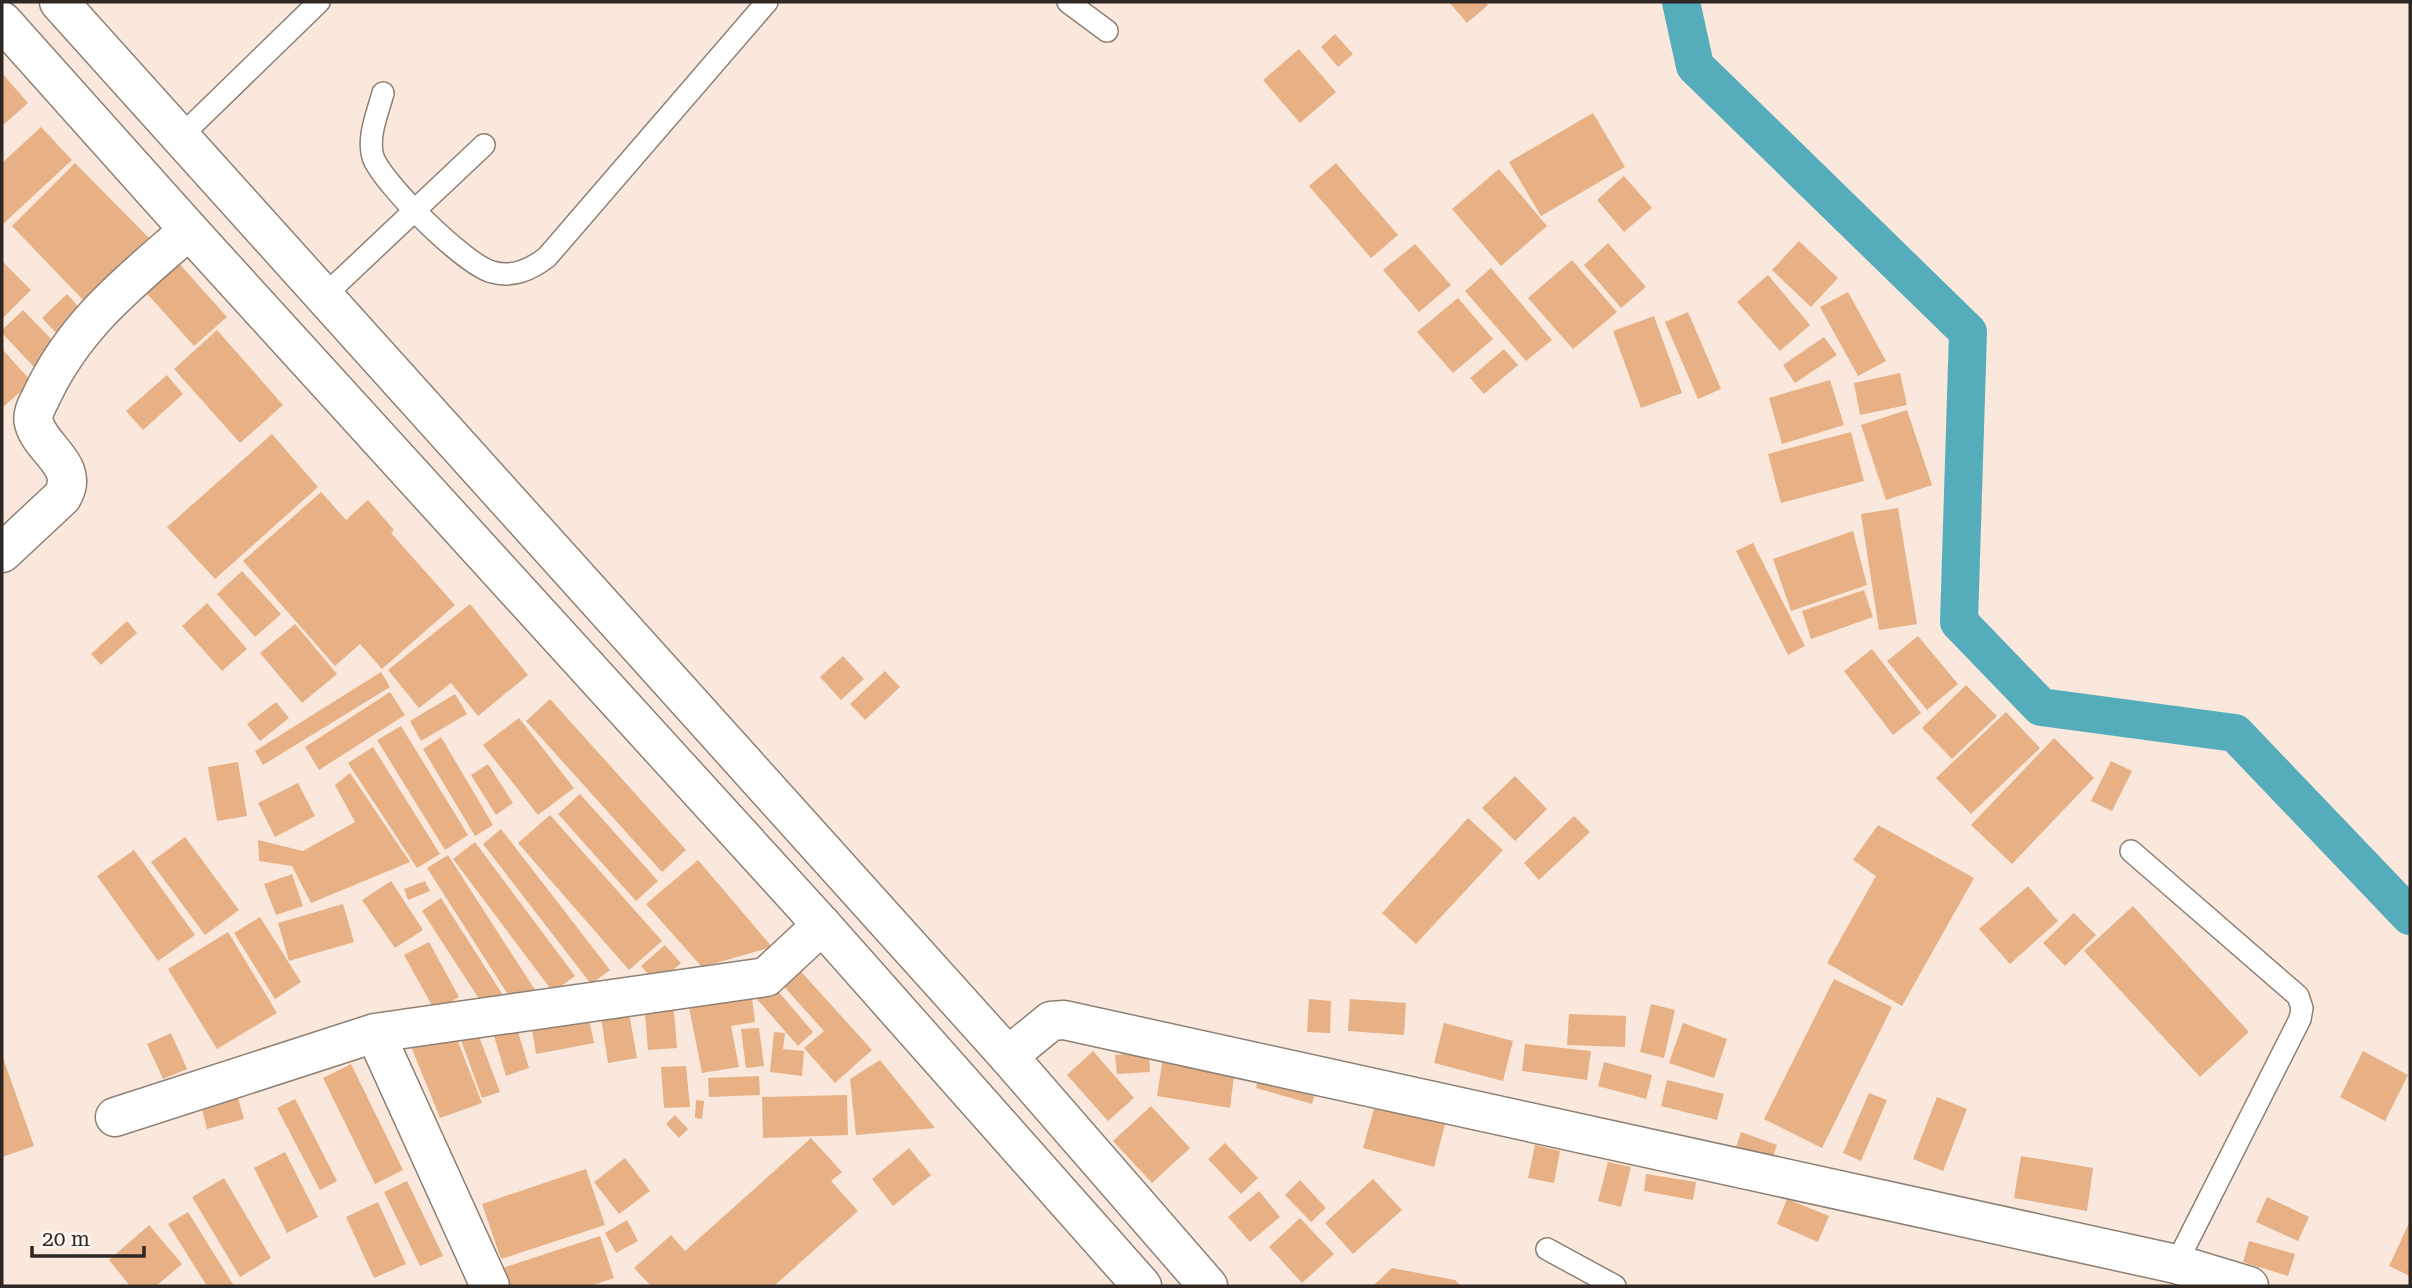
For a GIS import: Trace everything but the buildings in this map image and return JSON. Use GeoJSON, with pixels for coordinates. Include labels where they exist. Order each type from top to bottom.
{"type":"FeatureCollection","features":[{"type":"Feature","properties":{"kind":"street"},"geometry":{"type":"LineString","coordinates":[[71,6],[180,136],[1008,1056],[1209,1286]]}},
{"type":"Feature","properties":{"kind":"street"},"geometry":{"type":"LineString","coordinates":[[2,21],[822,925],[1142,1286]]}},
{"type":"Feature","properties":{"kind":"street"},"geometry":{"type":"LineString","coordinates":[[2,553],[62,497],[68,487],[68,475],[34,423],[34,412],[55,369],[101,308],[189,230]]}},
{"type":"Feature","properties":{"kind":"street"},"geometry":{"type":"LineString","coordinates":[[115,1117],[375,1033],[766,977],[822,925]]}},
{"type":"Feature","properties":{"kind":"street"},"geometry":{"type":"LineString","coordinates":[[1008,1056],[1051,1021],[1064,1020],[2176,1264],[2249,1286]]}},
{"type":"Feature","properties":{"kind":"street"},"geometry":{"type":"LineString","coordinates":[[375,1033],[490,1286]]}},
{"type":"Feature","properties":{"kind":"lane"},"geometry":{"type":"LineString","coordinates":[[180,136],[319,2]]}},
{"type":"Feature","properties":{"kind":"lane"},"geometry":{"type":"LineString","coordinates":[[383,93],[371,143],[378,168],[415,211],[477,266],[493,273],[521,272],[536,266],[556,247],[768,2]]}},
{"type":"Feature","properties":{"kind":"lane"},"geometry":{"type":"LineString","coordinates":[[1068,2],[1107,31]]}},
{"type":"Feature","properties":{"kind":"lane"},"geometry":{"type":"LineString","coordinates":[[324,296],[484,145]]}},
{"type":"Feature","properties":{"kind":"lane"},"geometry":{"type":"LineString","coordinates":[[2131,851],[2298,996],[2302,1008],[2300,1019],[2176,1264]]}},
{"type":"Feature","properties":{"kind":"lane"},"geometry":{"type":"LineString","coordinates":[[1547,1249],[1615,1286]]}},
{"type":"Feature","properties":{"kind":"waterway"},"geometry":{"type":"LineString","coordinates":[[1681,2],[1695,66],[1968,332],[1959,622],[2041,707],[2235,733],[2410,916]]}}]}
